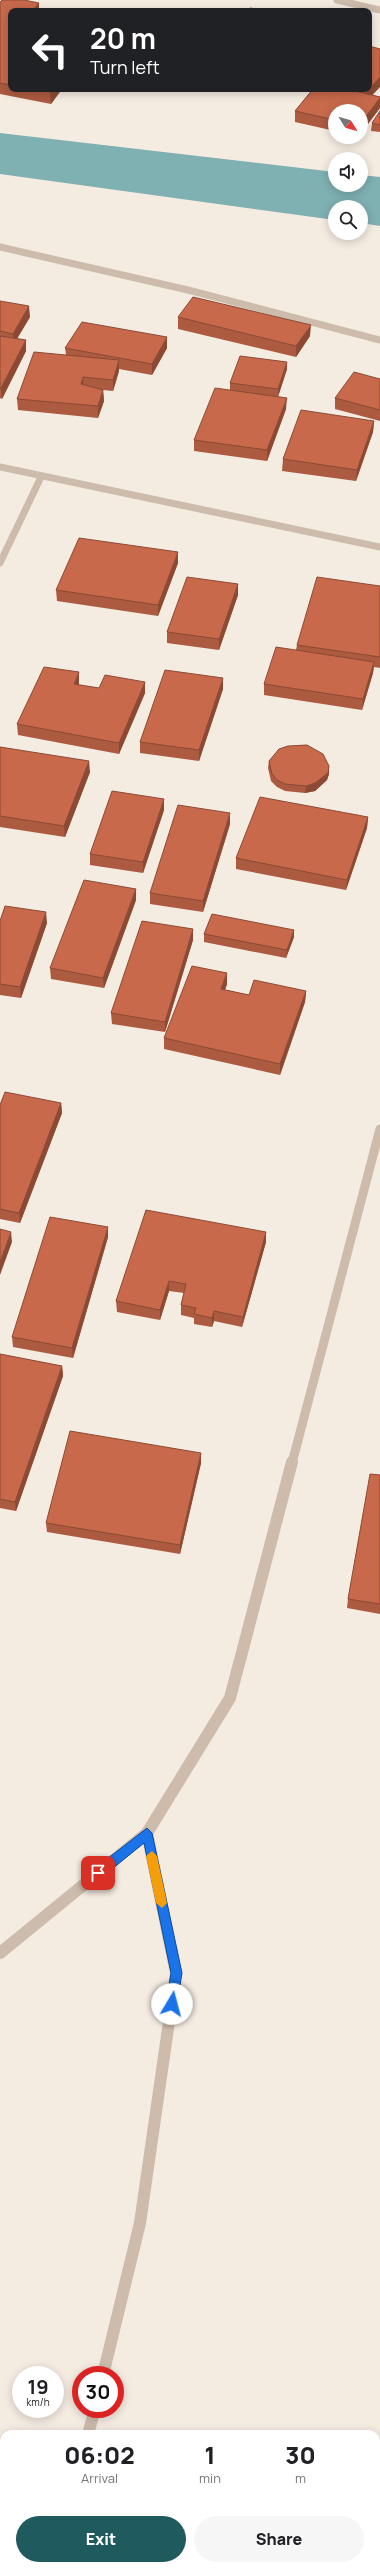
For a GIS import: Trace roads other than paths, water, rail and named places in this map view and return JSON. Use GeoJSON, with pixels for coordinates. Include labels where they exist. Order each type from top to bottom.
{"type":"FeatureCollection","features":[{"type":"Feature","properties":{"kind":"street"},"geometry":{"type":"LineString","coordinates":[[337,0],[371,8]]}},
{"type":"Feature","properties":{"kind":"street"},"geometry":{"type":"LineString","coordinates":[[0,247],[188,290],[380,340]]}},
{"type":"Feature","properties":{"kind":"street"},"geometry":{"type":"LineString","coordinates":[[0,467],[41,477],[380,547]]}},
{"type":"Feature","properties":{"kind":"street"},"geometry":{"type":"LineString","coordinates":[[0,563],[41,477]]}},
{"type":"Feature","properties":{"kind":"street"},"geometry":{"type":"LineString","coordinates":[[0,1953],[147,1833],[230,1698],[380,1129]]}},
{"type":"Feature","properties":{"kind":"street"},"geometry":{"type":"LineString","coordinates":[[105,2366],[140,2223],[176,1973],[147,1833]]}},
{"type":"Feature","properties":{"kind":"street"},"geometry":{"type":"LineString","coordinates":[[89,2430],[92,2418]]}},
{"type":"Feature","properties":{"kind":"water"},"geometry":{"type":"Polygon","coordinates":[[[0,133],[328,171],[328,192],[368,192],[368,176],[380,177],[380,226],[368,224],[368,200],[328,200],[328,219],[0,174],[0,133]]]}}]}
